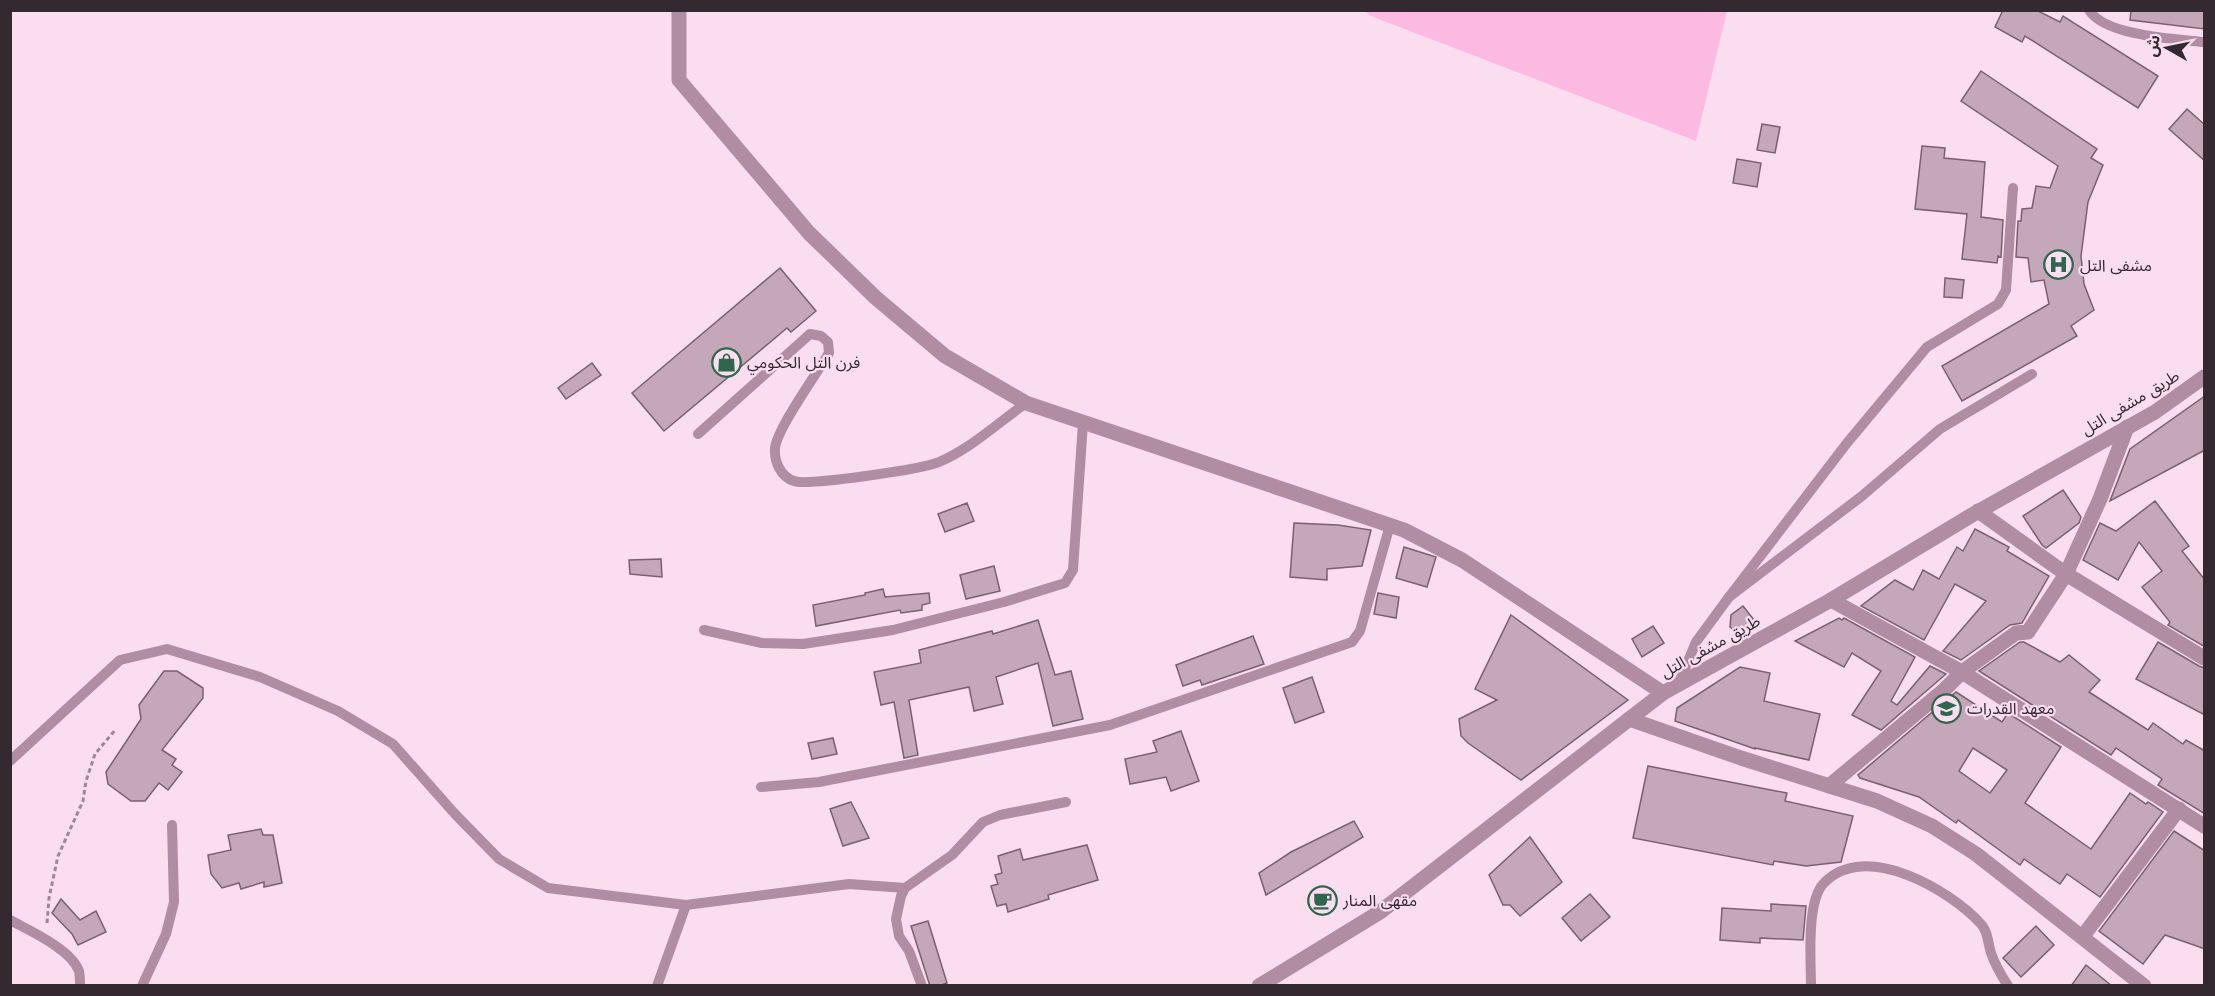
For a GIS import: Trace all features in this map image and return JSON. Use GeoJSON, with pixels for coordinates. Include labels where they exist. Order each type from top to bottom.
{"type":"FeatureCollection","features":[{"type":"Feature","properties":{"kind":"street"},"geometry":{"type":"LineString","coordinates":[[679,10],[679,80],[809,233],[876,298],[945,356],[1026,404],[1404,530],[1462,560],[1663,693]]}},
{"type":"Feature","properties":{"kind":"street","name":"طريق مشفى التل"},"geometry":{"type":"LineString","coordinates":[[1259,986],[1380,912],[1663,693],[1831,600],[1978,511],[2155,412],[2205,377]]}},
{"type":"Feature","properties":{"kind":"street"},"geometry":{"type":"LineString","coordinates":[[1830,786],[1962,672],[2016,633],[2028,632],[2066,574],[2100,499],[2127,427]]}},
{"type":"Feature","properties":{"kind":"street"},"geometry":{"type":"LineString","coordinates":[[1978,511],[2066,574],[2205,658]]}},
{"type":"Feature","properties":{"kind":"street"},"geometry":{"type":"LineString","coordinates":[[1831,600],[1962,672],[2205,826]]}},
{"type":"Feature","properties":{"kind":"street"},"geometry":{"type":"LineString","coordinates":[[1629,719],[1877,801],[1932,826],[1976,854],[2084,936],[2144,986]]}},
{"type":"Feature","properties":{"kind":"street"},"geometry":{"type":"LineString","coordinates":[[2084,936],[2179,809]]}},
{"type":"Feature","properties":{"kind":"lane"},"geometry":{"type":"LineString","coordinates":[[2089,10],[2094,18],[2135,34],[2205,42]]}},
{"type":"Feature","properties":{"kind":"lane"},"geometry":{"type":"LineString","coordinates":[[1678,684],[1696,642],[1729,597],[1848,443],[1927,347],[1998,304],[2006,290],[2013,188]]}},
{"type":"Feature","properties":{"kind":"lane"},"geometry":{"type":"LineString","coordinates":[[698,434],[810,334],[821,336],[828,342],[829,353],[780,432],[775,448],[777,464],[785,476],[796,482],[819,483],[936,464],[955,454],[1026,404]]}},
{"type":"Feature","properties":{"kind":"lane"},"geometry":{"type":"LineString","coordinates":[[1729,597],[1862,496],[1940,429],[2032,374]]}},
{"type":"Feature","properties":{"kind":"lane"},"geometry":{"type":"LineString","coordinates":[[704,630],[762,643],[803,644],[893,630],[1004,602],[1065,583],[1073,570],[1083,423]]}},
{"type":"Feature","properties":{"kind":"lane"},"geometry":{"type":"LineString","coordinates":[[761,787],[819,782],[1110,725],[1352,642],[1360,631],[1390,525]]}},
{"type":"Feature","properties":{"kind":"lane"},"geometry":{"type":"LineString","coordinates":[[10,761],[120,660],[167,649],[260,677],[338,711],[393,744],[455,814],[499,859],[548,888],[686,905],[849,884],[905,888]]}},
{"type":"Feature","properties":{"kind":"lane"},"geometry":{"type":"LineString","coordinates":[[922,986],[909,951],[899,936],[896,919],[905,888],[952,855],[983,822],[1000,815],[1066,802]]}},
{"type":"Feature","properties":{"kind":"lane"},"geometry":{"type":"LineString","coordinates":[[142,986],[166,934],[174,902],[171,825]]}},
{"type":"Feature","properties":{"kind":"lane"},"geometry":{"type":"LineString","coordinates":[[1811,986],[1814,901],[1823,883],[1840,872],[1860,866],[1891,869],[1915,878],[1942,892],[1970,912],[1984,926],[1991,954],[2008,986]]}},
{"type":"Feature","properties":{"kind":"lane"},"geometry":{"type":"LineString","coordinates":[[657,986],[686,905]]}},
{"type":"Feature","properties":{"kind":"lane"},"geometry":{"type":"LineString","coordinates":[[10,920],[46,940],[69,957],[79,971],[80,986]]}},
{"type":"Feature","properties":{"kind":"path"},"geometry":{"type":"LineString","coordinates":[[46,940],[49,898],[58,856],[83,801],[86,781],[95,754],[116,729]]}},
{"type":"Feature","properties":{"kind":"shaded area"},"geometry":{"type":"Polygon","coordinates":[[[1365,11],[1727,11],[1696,141],[1371,16],[1365,11]]]}},
{"type":"Feature","properties":{"kind":"building"},"geometry":{"type":"Polygon","coordinates":[[[2003,10],[2036,10],[2060,22],[2063,16],[2158,76],[2138,108],[2025,36],[2022,42],[1995,27],[2003,10]]]}},
{"type":"Feature","properties":{"kind":"building"},"geometry":{"type":"Polygon","coordinates":[[[2131,10],[2205,10],[2205,29],[2130,20],[2131,10]]]}},
{"type":"Feature","properties":{"kind":"building"},"geometry":{"type":"Polygon","coordinates":[[[1981,71],[2097,149],[2091,158],[2103,165],[2088,202],[2081,256],[2084,284],[2094,310],[2071,326],[2077,336],[1962,401],[1942,366],[2049,304],[2044,280],[2031,282],[2028,258],[2016,257],[2018,221],[2021,221],[2022,209],[2032,208],[2036,186],[2050,188],[2058,166],[1961,101],[1981,71]]]}},
{"type":"Feature","properties":{"kind":"building"},"geometry":{"type":"Polygon","coordinates":[[[2187,109],[2205,125],[2205,161],[2169,129],[2187,109]]]}},
{"type":"Feature","properties":{"kind":"building"},"geometry":{"type":"Polygon","coordinates":[[[1762,124],[1780,127],[1775,153],[1757,150],[1762,124]]]}},
{"type":"Feature","properties":{"kind":"building"},"geometry":{"type":"Polygon","coordinates":[[[1922,146],[1945,148],[1944,158],[1985,162],[1981,217],[2003,220],[2001,257],[1998,256],[1997,263],[1962,259],[1967,214],[1915,209],[1922,146]]]}},
{"type":"Feature","properties":{"kind":"building"},"geometry":{"type":"Polygon","coordinates":[[[1737,159],[1761,163],[1757,187],[1733,183],[1737,159]]]}},
{"type":"Feature","properties":{"kind":"building"},"geometry":{"type":"Polygon","coordinates":[[[780,268],[816,311],[791,332],[787,328],[664,431],[632,393],[780,268]]]}},
{"type":"Feature","properties":{"kind":"building"},"geometry":{"type":"Polygon","coordinates":[[[1945,278],[1964,280],[1962,298],[1944,297],[1945,278]]]}},
{"type":"Feature","properties":{"kind":"building"},"geometry":{"type":"Polygon","coordinates":[[[592,363],[601,375],[566,399],[558,388],[592,363]]]}},
{"type":"Feature","properties":{"kind":"building"},"geometry":{"type":"Polygon","coordinates":[[[2205,396],[2205,450],[2110,501],[2130,449],[2205,396]]]}},
{"type":"Feature","properties":{"kind":"building"},"geometry":{"type":"Polygon","coordinates":[[[2063,490],[2081,517],[2079,523],[2046,548],[2023,516],[2063,490]]]}},
{"type":"Feature","properties":{"kind":"building"},"geometry":{"type":"Polygon","coordinates":[[[2155,501],[2189,546],[2182,551],[2205,580],[2205,647],[2168,625],[2170,622],[2142,587],[2162,571],[2139,542],[2118,580],[2083,560],[2100,523],[2116,531],[2155,501]]]}},
{"type":"Feature","properties":{"kind":"building"},"geometry":{"type":"Polygon","coordinates":[[[967,503],[974,521],[945,532],[938,514],[967,503]]]}},
{"type":"Feature","properties":{"kind":"building"},"geometry":{"type":"Polygon","coordinates":[[[1294,523],[1338,525],[1371,530],[1362,566],[1327,569],[1327,580],[1290,577],[1294,523]]]}},
{"type":"Feature","properties":{"kind":"building"},"geometry":{"type":"Polygon","coordinates":[[[1975,529],[2009,547],[2007,551],[2049,576],[2022,623],[2010,625],[1961,660],[1943,651],[1986,601],[1955,584],[1924,640],[1861,606],[1895,580],[1913,590],[1923,570],[1939,579],[1957,547],[1963,551],[1975,529]]]}},
{"type":"Feature","properties":{"kind":"building"},"geometry":{"type":"Polygon","coordinates":[[[1404,547],[1436,557],[1427,587],[1396,578],[1404,547]]]}},
{"type":"Feature","properties":{"kind":"building"},"geometry":{"type":"Polygon","coordinates":[[[661,559],[662,577],[630,574],[629,560],[661,559]]]}},
{"type":"Feature","properties":{"kind":"building"},"geometry":{"type":"Polygon","coordinates":[[[994,566],[1000,591],[966,599],[960,575],[994,566]]]}},
{"type":"Feature","properties":{"kind":"building"},"geometry":{"type":"Polygon","coordinates":[[[883,589],[885,597],[929,593],[930,603],[922,605],[922,610],[901,613],[900,610],[816,626],[813,605],[865,595],[865,593],[883,589]]]}},
{"type":"Feature","properties":{"kind":"building"},"geometry":{"type":"Polygon","coordinates":[[[1378,593],[1399,597],[1396,618],[1374,614],[1378,593]]]}},
{"type":"Feature","properties":{"kind":"building"},"geometry":{"type":"Polygon","coordinates":[[[1743,606],[1758,625],[1745,633],[1737,633],[1730,627],[1731,615],[1743,606]]]}},
{"type":"Feature","properties":{"kind":"building"},"geometry":{"type":"Polygon","coordinates":[[[1511,615],[1628,700],[1521,780],[1468,743],[1461,736],[1459,719],[1497,700],[1475,689],[1511,615]]]}},
{"type":"Feature","properties":{"kind":"building"},"geometry":{"type":"Polygon","coordinates":[[[1839,618],[1842,620],[1844,618],[1915,657],[1891,701],[1897,705],[1930,666],[1946,674],[1881,730],[1852,715],[1881,671],[1852,653],[1844,667],[1795,641],[1839,618]]]}},
{"type":"Feature","properties":{"kind":"building"},"geometry":{"type":"Polygon","coordinates":[[[1038,620],[1055,675],[1071,671],[1083,719],[1053,726],[1038,663],[996,677],[1003,704],[974,711],[969,687],[909,700],[918,755],[904,758],[894,702],[881,705],[874,672],[921,663],[919,650],[992,631],[993,634],[1038,620]]]}},
{"type":"Feature","properties":{"kind":"building"},"geometry":{"type":"Polygon","coordinates":[[[1653,626],[1664,643],[1642,657],[1632,639],[1653,626]]]}},
{"type":"Feature","properties":{"kind":"building"},"geometry":{"type":"Polygon","coordinates":[[[1253,636],[1264,664],[1202,685],[1200,680],[1183,686],[1176,665],[1253,636]]]}},
{"type":"Feature","properties":{"kind":"building"},"geometry":{"type":"Polygon","coordinates":[[[2020,642],[2060,662],[2069,655],[2100,680],[2089,692],[2148,730],[2153,723],[2183,744],[2186,740],[2205,751],[2205,814],[2158,785],[2162,779],[2116,748],[2111,755],[1979,671],[2020,642]]]}},
{"type":"Feature","properties":{"kind":"building"},"geometry":{"type":"Polygon","coordinates":[[[2158,642],[2205,668],[2205,715],[2136,679],[2158,642]]]}},
{"type":"Feature","properties":{"kind":"building"},"geometry":{"type":"Polygon","coordinates":[[[1740,667],[1770,673],[1764,701],[1820,714],[1809,760],[1755,749],[1675,721],[1677,708],[1740,667]]]}},
{"type":"Feature","properties":{"kind":"building"},"geometry":{"type":"Polygon","coordinates":[[[164,671],[177,671],[203,688],[203,698],[162,750],[176,759],[172,765],[182,772],[168,790],[159,783],[145,801],[131,801],[108,784],[106,772],[141,719],[139,705],[164,671]]]}},
{"type":"Feature","properties":{"kind":"building"},"geometry":{"type":"Polygon","coordinates":[[[1312,677],[1324,712],[1295,723],[1283,688],[1312,677]]]}},
{"type":"Feature","properties":{"kind":"building"},"geometry":{"type":"Polygon","coordinates":[[[1956,692],[2002,722],[2008,713],[2061,747],[2025,803],[2091,849],[2130,793],[2163,812],[2100,897],[2067,874],[2060,884],[2024,859],[2020,865],[1958,820],[1956,823],[1919,797],[1860,778],[1858,775],[1956,692]],[[1973,748],[1959,771],[1990,793],[2007,770],[1973,748]]]}},
{"type":"Feature","properties":{"kind":"building"},"geometry":{"type":"Polygon","coordinates":[[[1181,731],[1199,781],[1171,791],[1166,777],[1130,784],[1125,759],[1157,752],[1153,741],[1181,731]]]}},
{"type":"Feature","properties":{"kind":"building"},"geometry":{"type":"Polygon","coordinates":[[[833,738],[837,754],[812,759],[808,743],[833,738]]]}},
{"type":"Feature","properties":{"kind":"building"},"geometry":{"type":"Polygon","coordinates":[[[1648,766],[1787,793],[1785,801],[1853,816],[1841,862],[1806,866],[1774,861],[1773,865],[1633,838],[1648,766]]]}},
{"type":"Feature","properties":{"kind":"building"},"geometry":{"type":"Polygon","coordinates":[[[851,802],[869,838],[843,846],[830,809],[851,802]]]}},
{"type":"Feature","properties":{"kind":"building"},"geometry":{"type":"Polygon","coordinates":[[[1354,821],[1363,837],[1266,895],[1259,873],[1291,852],[1354,821]]]}},
{"type":"Feature","properties":{"kind":"building"},"geometry":{"type":"Polygon","coordinates":[[[261,829],[263,835],[273,835],[282,883],[264,887],[264,882],[241,889],[239,883],[222,888],[211,874],[208,855],[231,850],[228,835],[261,829]]]}},
{"type":"Feature","properties":{"kind":"building"},"geometry":{"type":"Polygon","coordinates":[[[2174,831],[2205,851],[2205,949],[2165,935],[2143,964],[2099,931],[2174,831]]]}},
{"type":"Feature","properties":{"kind":"building"},"geometry":{"type":"Polygon","coordinates":[[[1530,837],[1562,882],[1520,916],[1510,905],[1503,905],[1489,875],[1530,837]]]}},
{"type":"Feature","properties":{"kind":"building"},"geometry":{"type":"Polygon","coordinates":[[[1087,845],[1098,880],[1048,895],[1049,899],[1008,912],[1006,904],[997,906],[991,886],[998,884],[995,875],[1002,873],[998,856],[1020,849],[1023,860],[1087,845]]]}},
{"type":"Feature","properties":{"kind":"building"},"geometry":{"type":"Polygon","coordinates":[[[1590,894],[1610,917],[1581,941],[1562,918],[1590,894]]]}},
{"type":"Feature","properties":{"kind":"building"},"geometry":{"type":"Polygon","coordinates":[[[61,899],[80,920],[96,911],[106,932],[78,945],[72,934],[52,913],[61,899]]]}},
{"type":"Feature","properties":{"kind":"building"},"geometry":{"type":"Polygon","coordinates":[[[1771,904],[1806,906],[1803,940],[1760,938],[1760,943],[1720,940],[1722,908],[1771,911],[1771,904]]]}},
{"type":"Feature","properties":{"kind":"building"},"geometry":{"type":"Polygon","coordinates":[[[928,921],[947,983],[938,986],[930,986],[911,926],[928,921]]]}},
{"type":"Feature","properties":{"kind":"building"},"geometry":{"type":"Polygon","coordinates":[[[2036,926],[2054,945],[2021,977],[2003,958],[2036,926]]]}},
{"type":"Feature","properties":{"kind":"building"},"geometry":{"type":"Polygon","coordinates":[[[2086,965],[2112,986],[2071,986],[2086,965]]]}},
{"type":"Feature","properties":{"kind":"place","name":"مشفى التل"},"geometry":{"type":"Point","coordinates":[2059,265]}},
{"type":"Feature","properties":{"kind":"place","name":"فرن التل الحكومي"},"geometry":{"type":"Point","coordinates":[726,362]}},
{"type":"Feature","properties":{"kind":"place","name":"معهد القدرات"},"geometry":{"type":"Point","coordinates":[1946,708]}},
{"type":"Feature","properties":{"kind":"place","name":"مقهى المنار"},"geometry":{"type":"Point","coordinates":[1322,900]}}]}
